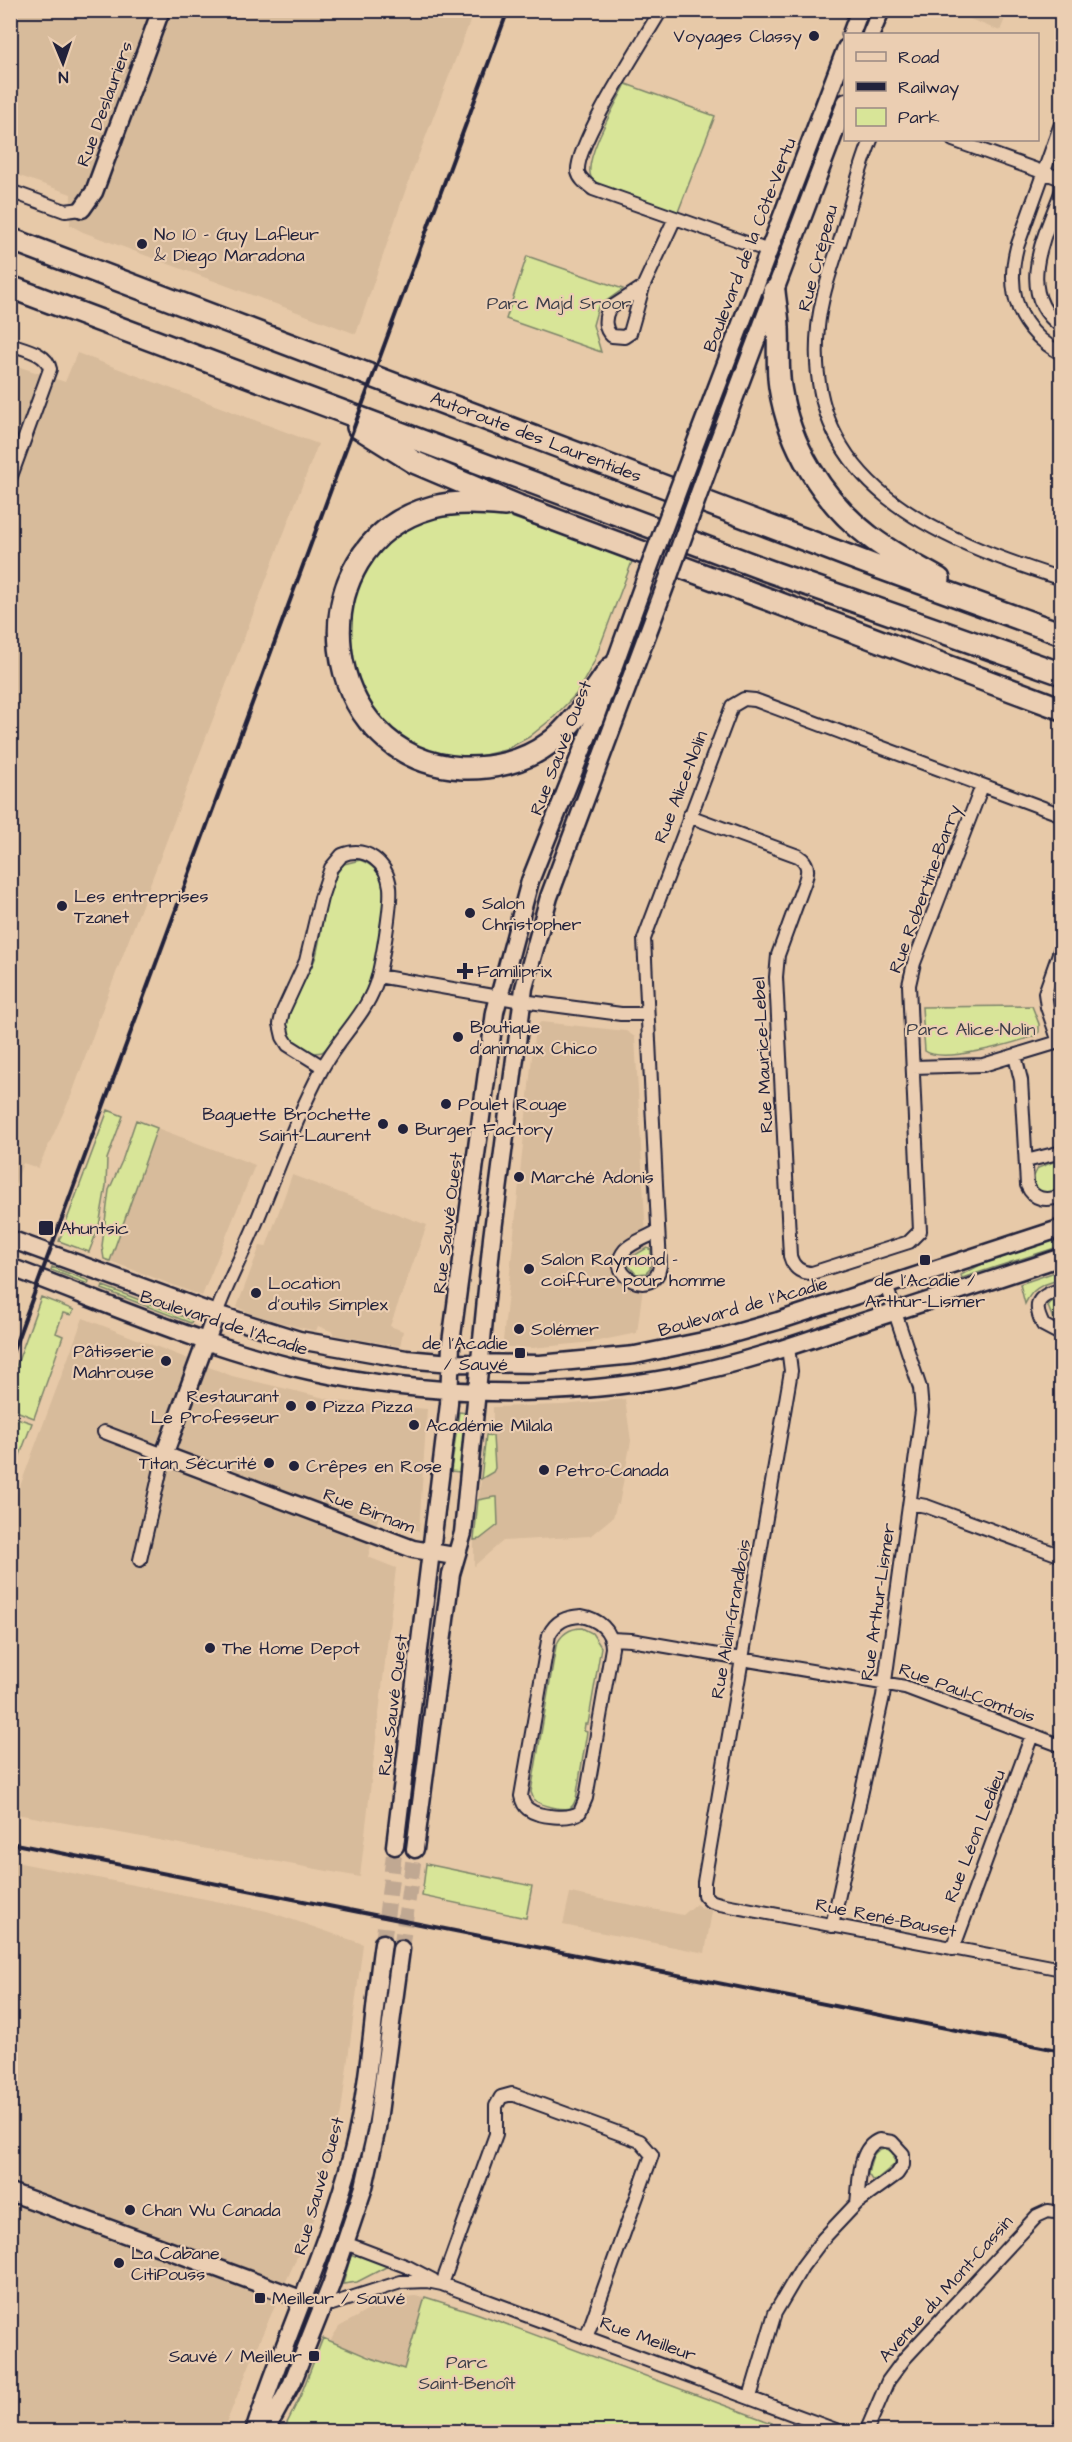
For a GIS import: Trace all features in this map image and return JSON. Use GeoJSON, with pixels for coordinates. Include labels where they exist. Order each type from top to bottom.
{"type":"FeatureCollection","features":[{"type":"Feature","properties":{"kind":"highway","name":"Autoroute des Laurentides"},"geometry":{"type":"LineString","coordinates":[[10,239],[1062,634]]}},
{"type":"Feature","properties":{"kind":"highway"},"geometry":{"type":"LineString","coordinates":[[10,287],[769,571],[1062,674]]}},
{"type":"Feature","properties":{"kind":"highway"},"geometry":{"type":"LineString","coordinates":[[774,291],[778,329],[778,376],[782,401],[797,444],[815,478],[838,508],[869,536],[986,607]]}},
{"type":"Feature","properties":{"kind":"highway"},"geometry":{"type":"LineString","coordinates":[[316,402],[414,462],[518,506],[1062,709]]}},
{"type":"Feature","properties":{"kind":"highway"},"geometry":{"type":"LineString","coordinates":[[518,506],[473,502],[433,507],[399,523],[372,546],[359,562],[350,579],[340,617],[338,642],[341,665],[352,697],[380,734],[408,753],[449,766],[487,767],[522,759],[554,740],[570,724],[611,668]]}},
{"type":"Feature","properties":{"kind":"highway"},"geometry":{"type":"LineString","coordinates":[[1034,698],[1062,704]]}},
{"type":"Feature","properties":{"kind":"main road","name":"Rue Deslauriers"},"geometry":{"type":"LineString","coordinates":[[82,209],[94,192],[161,10]]}},
{"type":"Feature","properties":{"kind":"main road"},"geometry":{"type":"LineString","coordinates":[[871,33],[881,10]]}},
{"type":"Feature","properties":{"kind":"main road"},"geometry":{"type":"LineString","coordinates":[[851,33],[859,12]]}},
{"type":"Feature","properties":{"kind":"main road","name":"Boulevard de la Côte-Vertu"},"geometry":{"type":"LineString","coordinates":[[691,455],[844,53]]}},
{"type":"Feature","properties":{"kind":"main road"},"geometry":{"type":"LineString","coordinates":[[415,1849],[454,1556],[462,1533],[492,1238],[522,1001],[536,938],[549,897],[844,107]]}},
{"type":"Feature","properties":{"kind":"main road","name":"Rue Sauvé Ouest"},"geometry":{"type":"LineString","coordinates":[[395,1846],[450,1390],[451,1363],[492,1032],[499,998],[530,881],[595,718],[611,668],[691,455]]}},
{"type":"Feature","properties":{"kind":"main road","name":"Boulevard de l'Acadie"},"geometry":{"type":"LineString","coordinates":[[10,1239],[216,1314],[276,1334],[330,1347],[384,1356],[451,1363],[563,1363],[623,1357],[678,1348],[778,1321],[1062,1227]]}},
{"type":"Feature","properties":{"kind":"main road","name":"Boulevard de l'Acadie"},"geometry":{"type":"LineString","coordinates":[[10,1267],[206,1341],[272,1361],[328,1375],[383,1384],[478,1391],[571,1390],[628,1384],[699,1371],[788,1347],[1062,1257]]}},
{"type":"Feature","properties":{"kind":"main road"},"geometry":{"type":"LineString","coordinates":[[164,1455],[216,1314]]}},
{"type":"Feature","properties":{"kind":"main road","name":"Rue Birnam"},"geometry":{"type":"LineString","coordinates":[[164,1455],[414,1549],[454,1556]]}},
{"type":"Feature","properties":{"kind":"main road","name":"Rue Sauvé Ouest"},"geometry":{"type":"LineString","coordinates":[[254,2432],[301,2300],[326,2238],[353,2151],[383,1943]]}},
{"type":"Feature","properties":{"kind":"main road"},"geometry":{"type":"LineString","coordinates":[[265,2432],[292,2383],[364,2187],[375,2140],[401,1950]]}},
{"type":"Feature","properties":{"kind":"main road","name":"Rue Meilleur"},"geometry":{"type":"LineString","coordinates":[[10,2192],[301,2300]]}},
{"type":"Feature","properties":{"kind":"main road"},"geometry":{"type":"LineString","coordinates":[[1060,2432],[1062,2427]]}},
{"type":"Feature","properties":{"kind":"street"},"geometry":{"type":"LineString","coordinates":[[661,10],[602,108],[580,157],[578,171],[580,179],[593,189],[769,251]]}},
{"type":"Feature","properties":{"kind":"street"},"geometry":{"type":"LineString","coordinates":[[1062,121],[1013,261],[1013,283],[1017,306],[1028,327],[1037,337],[1062,354]]}},
{"type":"Feature","properties":{"kind":"street","name":"Rue Crépeau"},"geometry":{"type":"LineString","coordinates":[[872,141],[831,270],[818,328],[819,380],[833,428],[856,469],[873,487],[898,507],[957,539],[1062,579]]}},
{"type":"Feature","properties":{"kind":"street"},"geometry":{"type":"LineString","coordinates":[[956,141],[1062,178]]}},
{"type":"Feature","properties":{"kind":"street"},"geometry":{"type":"LineString","coordinates":[[1062,190],[1036,262],[1036,288],[1046,312],[1062,327]]}},
{"type":"Feature","properties":{"kind":"street"},"geometry":{"type":"LineString","coordinates":[[10,191],[65,211],[82,209]]}},
{"type":"Feature","properties":{"kind":"street"},"geometry":{"type":"LineString","coordinates":[[643,287],[675,218]]}},
{"type":"Feature","properties":{"kind":"street"},"geometry":{"type":"LineString","coordinates":[[10,344],[42,356],[49,364],[50,375],[10,479]]}},
{"type":"Feature","properties":{"kind":"street","name":"Rue Alice-Nolin"},"geometry":{"type":"LineString","coordinates":[[658,1231],[645,933],[730,709],[737,702],[748,699],[1062,815]]}},
{"type":"Feature","properties":{"kind":"street","name":"Rue Robertine-Barry"},"geometry":{"type":"LineString","coordinates":[[796,1268],[806,1273],[815,1272],[909,1242],[918,1234],[920,1224],[908,999],[911,972],[982,786]]}},
{"type":"Feature","properties":{"kind":"street","name":"Rue Maurice-Lebel"},"geometry":{"type":"LineString","coordinates":[[689,816],[798,856],[805,862],[807,868],[807,874],[780,949],[776,969],[790,1252],[796,1268]]}},
{"type":"Feature","properties":{"kind":"street"},"geometry":{"type":"LineString","coordinates":[[216,1314],[298,1120],[323,1067],[369,1001],[378,976],[391,892],[386,872],[377,860],[366,854],[354,852],[342,855],[335,862],[321,898],[303,969],[282,1016],[280,1029],[288,1045],[323,1067]]}},
{"type":"Feature","properties":{"kind":"street"},"geometry":{"type":"LineString","coordinates":[[912,1067],[975,1066],[1060,1041],[1047,1007],[1045,993],[1062,945]]}},
{"type":"Feature","properties":{"kind":"street"},"geometry":{"type":"LineString","coordinates":[[378,976],[499,998],[621,1014],[647,1014]]}},
{"type":"Feature","properties":{"kind":"street"},"geometry":{"type":"LineString","coordinates":[[1015,1056],[1021,1080],[1027,1185],[1033,1194],[1046,1200],[1062,1196]]}},
{"type":"Feature","properties":{"kind":"street"},"geometry":{"type":"LineString","coordinates":[[1026,1161],[1062,1152]]}},
{"type":"Feature","properties":{"kind":"street","name":"Rue Arthur-Lismer"},"geometry":{"type":"LineString","coordinates":[[832,1926],[885,1683],[922,1400],[886,1285]]}},
{"type":"Feature","properties":{"kind":"street"},"geometry":{"type":"LineString","coordinates":[[1062,1289],[1042,1296],[1038,1306],[1043,1325],[1062,1335]]}},
{"type":"Feature","properties":{"kind":"street","name":"Rue Alain-Grandbois"},"geometry":{"type":"LineString","coordinates":[[706,1897],[704,1882],[791,1371],[788,1347]]}},
{"type":"Feature","properties":{"kind":"street","name":"Rue Birnam"},"geometry":{"type":"LineString","coordinates":[[104,1432],[164,1455]]}},
{"type":"Feature","properties":{"kind":"street"},"geometry":{"type":"LineString","coordinates":[[140,1560],[164,1455]]}},
{"type":"Feature","properties":{"kind":"street"},"geometry":{"type":"LineString","coordinates":[[910,1503],[926,1506],[1062,1556]]}},
{"type":"Feature","properties":{"kind":"street"},"geometry":{"type":"LineString","coordinates":[[581,1616],[601,1624],[611,1640],[611,1655],[584,1807],[578,1814],[569,1818],[533,1812],[525,1805],[522,1792],[549,1635],[562,1620],[581,1616]]}},
{"type":"Feature","properties":{"kind":"street","name":"Rue Paul-Comtois"},"geometry":{"type":"LineString","coordinates":[[611,1640],[631,1640],[905,1687],[1062,1746]]}},
{"type":"Feature","properties":{"kind":"street","name":"Rue Léon Ledieu"},"geometry":{"type":"LineString","coordinates":[[953,1949],[1032,1735]]}},
{"type":"Feature","properties":{"kind":"street","name":"Rue René-Bauset"},"geometry":{"type":"LineString","coordinates":[[706,1897],[716,1903],[1062,1969]]}},
{"type":"Feature","properties":{"kind":"street"},"geometry":{"type":"LineString","coordinates":[[442,2284],[496,2134],[496,2106],[501,2097],[513,2094],[640,2141],[652,2155],[586,2338]]}},
{"type":"Feature","properties":{"kind":"street"},"geometry":{"type":"LineString","coordinates":[[750,2397],[778,2307],[809,2257],[857,2203],[902,2168],[904,2159],[902,2151],[892,2142],[879,2139],[867,2150],[862,2163],[857,2203]]}},
{"type":"Feature","properties":{"kind":"street","name":"Avenue du Mont-Cassin"},"geometry":{"type":"LineString","coordinates":[[866,2432],[885,2386],[898,2365],[1032,2221],[1046,2211],[1062,2213]]}},
{"type":"Feature","properties":{"kind":"street","name":"Rue Meilleur"},"geometry":{"type":"LineString","coordinates":[[345,2243],[408,2267],[442,2284],[841,2432]]}},
{"type":"Feature","properties":{"kind":"street","name":"Rue Meilleur"},"geometry":{"type":"LineString","coordinates":[[301,2300],[336,2303],[400,2282],[427,2281],[442,2284]]}},
{"type":"Feature","properties":{"kind":"shaded area"},"geometry":{"type":"Polygon","coordinates":[[[1008,10],[1000,31],[950,11],[1008,10]]]}},
{"type":"Feature","properties":{"kind":"shaded area"},"geometry":{"type":"Polygon","coordinates":[[[11,11],[474,11],[408,183],[356,334],[83,232],[70,225],[71,194],[11,173],[11,11]]]}},
{"type":"Feature","properties":{"kind":"shaded area"},"geometry":{"type":"Polygon","coordinates":[[[77,353],[318,444],[72,1094],[38,1168],[23,1163],[11,1197],[11,364],[65,382],[77,353]]]}},
{"type":"Feature","properties":{"kind":"shaded area"},"geometry":{"type":"Polygon","coordinates":[[[541,1022],[626,1031],[635,1037],[647,1256],[637,1333],[593,1342],[532,1348],[508,1347],[503,1341],[535,1027],[541,1022]]]}},
{"type":"Feature","properties":{"kind":"shaded area"},"geometry":{"type":"Polygon","coordinates":[[[157,1128],[255,1165],[202,1296],[110,1261],[157,1128]]]}},
{"type":"Feature","properties":{"kind":"shaded area"},"geometry":{"type":"Polygon","coordinates":[[[292,1175],[427,1225],[390,1326],[403,1331],[400,1346],[333,1335],[333,1332],[318,1326],[316,1331],[298,1327],[254,1315],[237,1307],[260,1246],[266,1247],[292,1175]]]}},
{"type":"Feature","properties":{"kind":"shaded area"},"geometry":{"type":"Polygon","coordinates":[[[83,1318],[232,1376],[337,1401],[427,1409],[419,1531],[379,1516],[368,1557],[396,1568],[360,1877],[11,1813],[10,1513],[83,1318]]]}},
{"type":"Feature","properties":{"kind":"shaded area"},"geometry":{"type":"Polygon","coordinates":[[[625,1399],[631,1441],[619,1504],[617,1504],[613,1517],[590,1536],[503,1541],[474,1566],[474,1540],[486,1435],[493,1435],[493,1407],[562,1405],[625,1399]]]}},
{"type":"Feature","properties":{"kind":"shaded area"},"geometry":{"type":"Polygon","coordinates":[[[10,1861],[267,1911],[363,1944],[341,2112],[314,2219],[258,2344],[223,2431],[11,2431],[10,1861]]]}},
{"type":"Feature","properties":{"kind":"shaded area"},"geometry":{"type":"Polygon","coordinates":[[[570,1893],[683,1915],[696,1904],[712,1911],[705,1953],[563,1925],[570,1893]]]}},
{"type":"Feature","properties":{"kind":"shaded area"},"geometry":{"type":"Polygon","coordinates":[[[425,2297],[404,2369],[330,2341],[339,2327],[372,2308],[399,2298],[425,2297]]]}},
{"type":"Feature","properties":{"kind":"green space"},"geometry":{"type":"Polygon","coordinates":[[[626,84],[715,116],[678,212],[597,184],[591,177],[590,169],[596,144],[626,84]]]}},
{"type":"Feature","properties":{"kind":"green space","name":"Parc Majd Sroor"},"geometry":{"type":"Polygon","coordinates":[[[527,256],[623,289],[598,307],[593,325],[601,352],[506,319],[527,256]]]}},
{"type":"Feature","properties":{"kind":"green space"},"geometry":{"type":"Polygon","coordinates":[[[469,509],[502,514],[633,559],[594,662],[577,693],[554,717],[529,737],[505,750],[480,756],[446,756],[418,748],[391,736],[355,697],[346,611],[367,561],[387,541],[423,518],[469,509]]]}},
{"type":"Feature","properties":{"kind":"green space"},"geometry":{"type":"Polygon","coordinates":[[[360,860],[377,871],[383,890],[379,934],[371,979],[360,1003],[333,1040],[322,1052],[310,1052],[298,1046],[289,1036],[287,1017],[316,956],[325,907],[333,882],[344,864],[360,860]]]}},
{"type":"Feature","properties":{"kind":"green space","name":"Parc Alice-Nolin"},"geometry":{"type":"Polygon","coordinates":[[[1032,1006],[1039,1024],[1039,1032],[1034,1036],[962,1054],[934,1054],[925,1051],[922,1007],[1032,1006]]]}},
{"type":"Feature","properties":{"kind":"green space"},"geometry":{"type":"Polygon","coordinates":[[[108,1110],[123,1116],[107,1159],[106,1186],[99,1226],[89,1252],[59,1241],[108,1110]]]}},
{"type":"Feature","properties":{"kind":"green space"},"geometry":{"type":"Polygon","coordinates":[[[136,1120],[157,1128],[110,1261],[104,1259],[102,1246],[109,1190],[136,1120]]]}},
{"type":"Feature","properties":{"kind":"green space"},"geometry":{"type":"Polygon","coordinates":[[[1061,1159],[1061,1189],[1046,1193],[1039,1191],[1033,1178],[1038,1168],[1061,1159]]]}},
{"type":"Feature","properties":{"kind":"green space"},"geometry":{"type":"Polygon","coordinates":[[[1061,1238],[1061,1246],[962,1278],[961,1275],[982,1264],[1061,1238]]]}},
{"type":"Feature","properties":{"kind":"green space"},"geometry":{"type":"Polygon","coordinates":[[[647,1248],[651,1250],[650,1269],[646,1273],[636,1274],[629,1266],[630,1258],[647,1248]]]}},
{"type":"Feature","properties":{"kind":"green space"},"geometry":{"type":"Polygon","coordinates":[[[52,1267],[89,1281],[88,1284],[51,1270],[52,1267]]]}},
{"type":"Feature","properties":{"kind":"green space"},"geometry":{"type":"Polygon","coordinates":[[[1061,1270],[1061,1279],[1035,1290],[1025,1304],[1020,1284],[1061,1270]]]}},
{"type":"Feature","properties":{"kind":"green space"},"geometry":{"type":"Polygon","coordinates":[[[103,1286],[192,1320],[191,1323],[102,1289],[103,1286]]]}},
{"type":"Feature","properties":{"kind":"green space"},"geometry":{"type":"Polygon","coordinates":[[[41,1297],[74,1310],[71,1315],[63,1313],[56,1333],[63,1336],[34,1418],[11,1409],[11,1381],[41,1297]]]}},
{"type":"Feature","properties":{"kind":"green space"},"geometry":{"type":"Polygon","coordinates":[[[1062,1299],[1061,1323],[1053,1319],[1048,1306],[1051,1302],[1062,1299]]]}},
{"type":"Feature","properties":{"kind":"green space"},"geometry":{"type":"Polygon","coordinates":[[[459,1412],[466,1413],[460,1472],[451,1471],[459,1412]]]}},
{"type":"Feature","properties":{"kind":"green space"},"geometry":{"type":"Polygon","coordinates":[[[10,1416],[32,1423],[11,1479],[10,1416]]]}},
{"type":"Feature","properties":{"kind":"green space"},"geometry":{"type":"Polygon","coordinates":[[[486,1435],[493,1436],[495,1468],[493,1472],[481,1479],[486,1435]]]}},
{"type":"Feature","properties":{"kind":"green space"},"geometry":{"type":"Polygon","coordinates":[[[497,1497],[498,1525],[480,1539],[474,1540],[478,1500],[497,1497]]]}},
{"type":"Feature","properties":{"kind":"green space"},"geometry":{"type":"Polygon","coordinates":[[[582,1628],[592,1633],[601,1647],[588,1724],[585,1724],[584,1731],[587,1732],[576,1799],[570,1808],[557,1808],[534,1800],[531,1792],[556,1646],[566,1632],[582,1628]]]}},
{"type":"Feature","properties":{"kind":"green space"},"geometry":{"type":"Polygon","coordinates":[[[426,1864],[532,1886],[526,1918],[422,1896],[426,1864]]]}},
{"type":"Feature","properties":{"kind":"green space"},"geometry":{"type":"Polygon","coordinates":[[[885,2148],[893,2152],[895,2164],[877,2179],[872,2180],[868,2174],[872,2158],[877,2151],[885,2148]]]}},
{"type":"Feature","properties":{"kind":"green space"},"geometry":{"type":"Polygon","coordinates":[[[356,2254],[388,2266],[357,2282],[343,2284],[351,2255],[355,2257],[356,2254]]]}},
{"type":"Feature","properties":{"kind":"green space","name":"Parc Saint-Benoît"},"geometry":{"type":"Polygon","coordinates":[[[425,2297],[479,2314],[772,2423],[769,2432],[283,2431],[300,2397],[323,2338],[404,2369],[425,2297]]]}},
{"type":"Feature","properties":{"kind":"tunnel"},"geometry":{"type":"LineString","coordinates":[[383,1943],[395,1846]]}},
{"type":"Feature","properties":{"kind":"tunnel"},"geometry":{"type":"LineString","coordinates":[[401,1949],[415,1849]]}},
{"type":"Feature","properties":{"kind":"railway"},"geometry":{"type":"LineString","coordinates":[[10,1359],[508,10]]}},
{"type":"Feature","properties":{"kind":"railway"},"geometry":{"type":"LineString","coordinates":[[10,1843],[1062,2051]]}},
{"type":"Feature","properties":{"kind":"place","name":"Voyages Classy"},"geometry":{"type":"Point","coordinates":[814,36]}},
{"type":"Feature","properties":{"kind":"place","name":"No 10 - Guy Lafleur & Diego Maradona"},"geometry":{"type":"Point","coordinates":[142,244]}},
{"type":"Feature","properties":{"kind":"place","name":"Les entreprises Tzanet"},"geometry":{"type":"Point","coordinates":[62,906]}},
{"type":"Feature","properties":{"kind":"place","name":"Salon Christopher"},"geometry":{"type":"Point","coordinates":[470,913]}},
{"type":"Feature","properties":{"kind":"place","name":"Familiprix"},"geometry":{"type":"Point","coordinates":[465,971]}},
{"type":"Feature","properties":{"kind":"place","name":"Boutique d'animaux Chico"},"geometry":{"type":"Point","coordinates":[458,1037]}},
{"type":"Feature","properties":{"kind":"place","name":"Poulet Rouge"},"geometry":{"type":"Point","coordinates":[446,1104]}},
{"type":"Feature","properties":{"kind":"place","name":"Baguette Brochette Saint-Laurent"},"geometry":{"type":"Point","coordinates":[383,1124]}},
{"type":"Feature","properties":{"kind":"place","name":"Burger Factory"},"geometry":{"type":"Point","coordinates":[403,1129]}},
{"type":"Feature","properties":{"kind":"place","name":"Marché Adonis"},"geometry":{"type":"Point","coordinates":[519,1177]}},
{"type":"Feature","properties":{"kind":"place","name":"Ahuntsic"},"geometry":{"type":"Point","coordinates":[46,1228]}},
{"type":"Feature","properties":{"kind":"place","name":"de l'Acadie / Arthur-Lismer"},"geometry":{"type":"Point","coordinates":[925,1260]}},
{"type":"Feature","properties":{"kind":"place","name":"Salon Raymond - coiffure pour homme"},"geometry":{"type":"Point","coordinates":[529,1269]}},
{"type":"Feature","properties":{"kind":"place","name":"Location d'outils Simplex"},"geometry":{"type":"Point","coordinates":[256,1293]}},
{"type":"Feature","properties":{"kind":"place","name":"Solémer"},"geometry":{"type":"Point","coordinates":[519,1329]}},
{"type":"Feature","properties":{"kind":"place","name":"de l'Acadie / Sauvé"},"geometry":{"type":"Point","coordinates":[520,1353]}},
{"type":"Feature","properties":{"kind":"place","name":"Pâtisserie Mahrouse"},"geometry":{"type":"Point","coordinates":[166,1361]}},
{"type":"Feature","properties":{"kind":"place","name":"Restaurant Le Professeur"},"geometry":{"type":"Point","coordinates":[291,1406]}},
{"type":"Feature","properties":{"kind":"place","name":"Pizza Pizza"},"geometry":{"type":"Point","coordinates":[311,1406]}},
{"type":"Feature","properties":{"kind":"place","name":"Académie Milala"},"geometry":{"type":"Point","coordinates":[414,1425]}},
{"type":"Feature","properties":{"kind":"place","name":"Titan Sécurité"},"geometry":{"type":"Point","coordinates":[269,1463]}},
{"type":"Feature","properties":{"kind":"place","name":"Crêpes en Rose"},"geometry":{"type":"Point","coordinates":[294,1466]}},
{"type":"Feature","properties":{"kind":"place","name":"Petro-Canada"},"geometry":{"type":"Point","coordinates":[544,1470]}},
{"type":"Feature","properties":{"kind":"place","name":"The Home Depot"},"geometry":{"type":"Point","coordinates":[210,1648]}},
{"type":"Feature","properties":{"kind":"place","name":"Chan Wu Canada"},"geometry":{"type":"Point","coordinates":[130,2210]}},
{"type":"Feature","properties":{"kind":"place","name":"La Cabane CitiPouss"},"geometry":{"type":"Point","coordinates":[119,2263]}},
{"type":"Feature","properties":{"kind":"place","name":"Meilleur / Sauvé"},"geometry":{"type":"Point","coordinates":[260,2298]}},
{"type":"Feature","properties":{"kind":"place","name":"Sauvé / Meilleur"},"geometry":{"type":"Point","coordinates":[314,2356]}}]}
